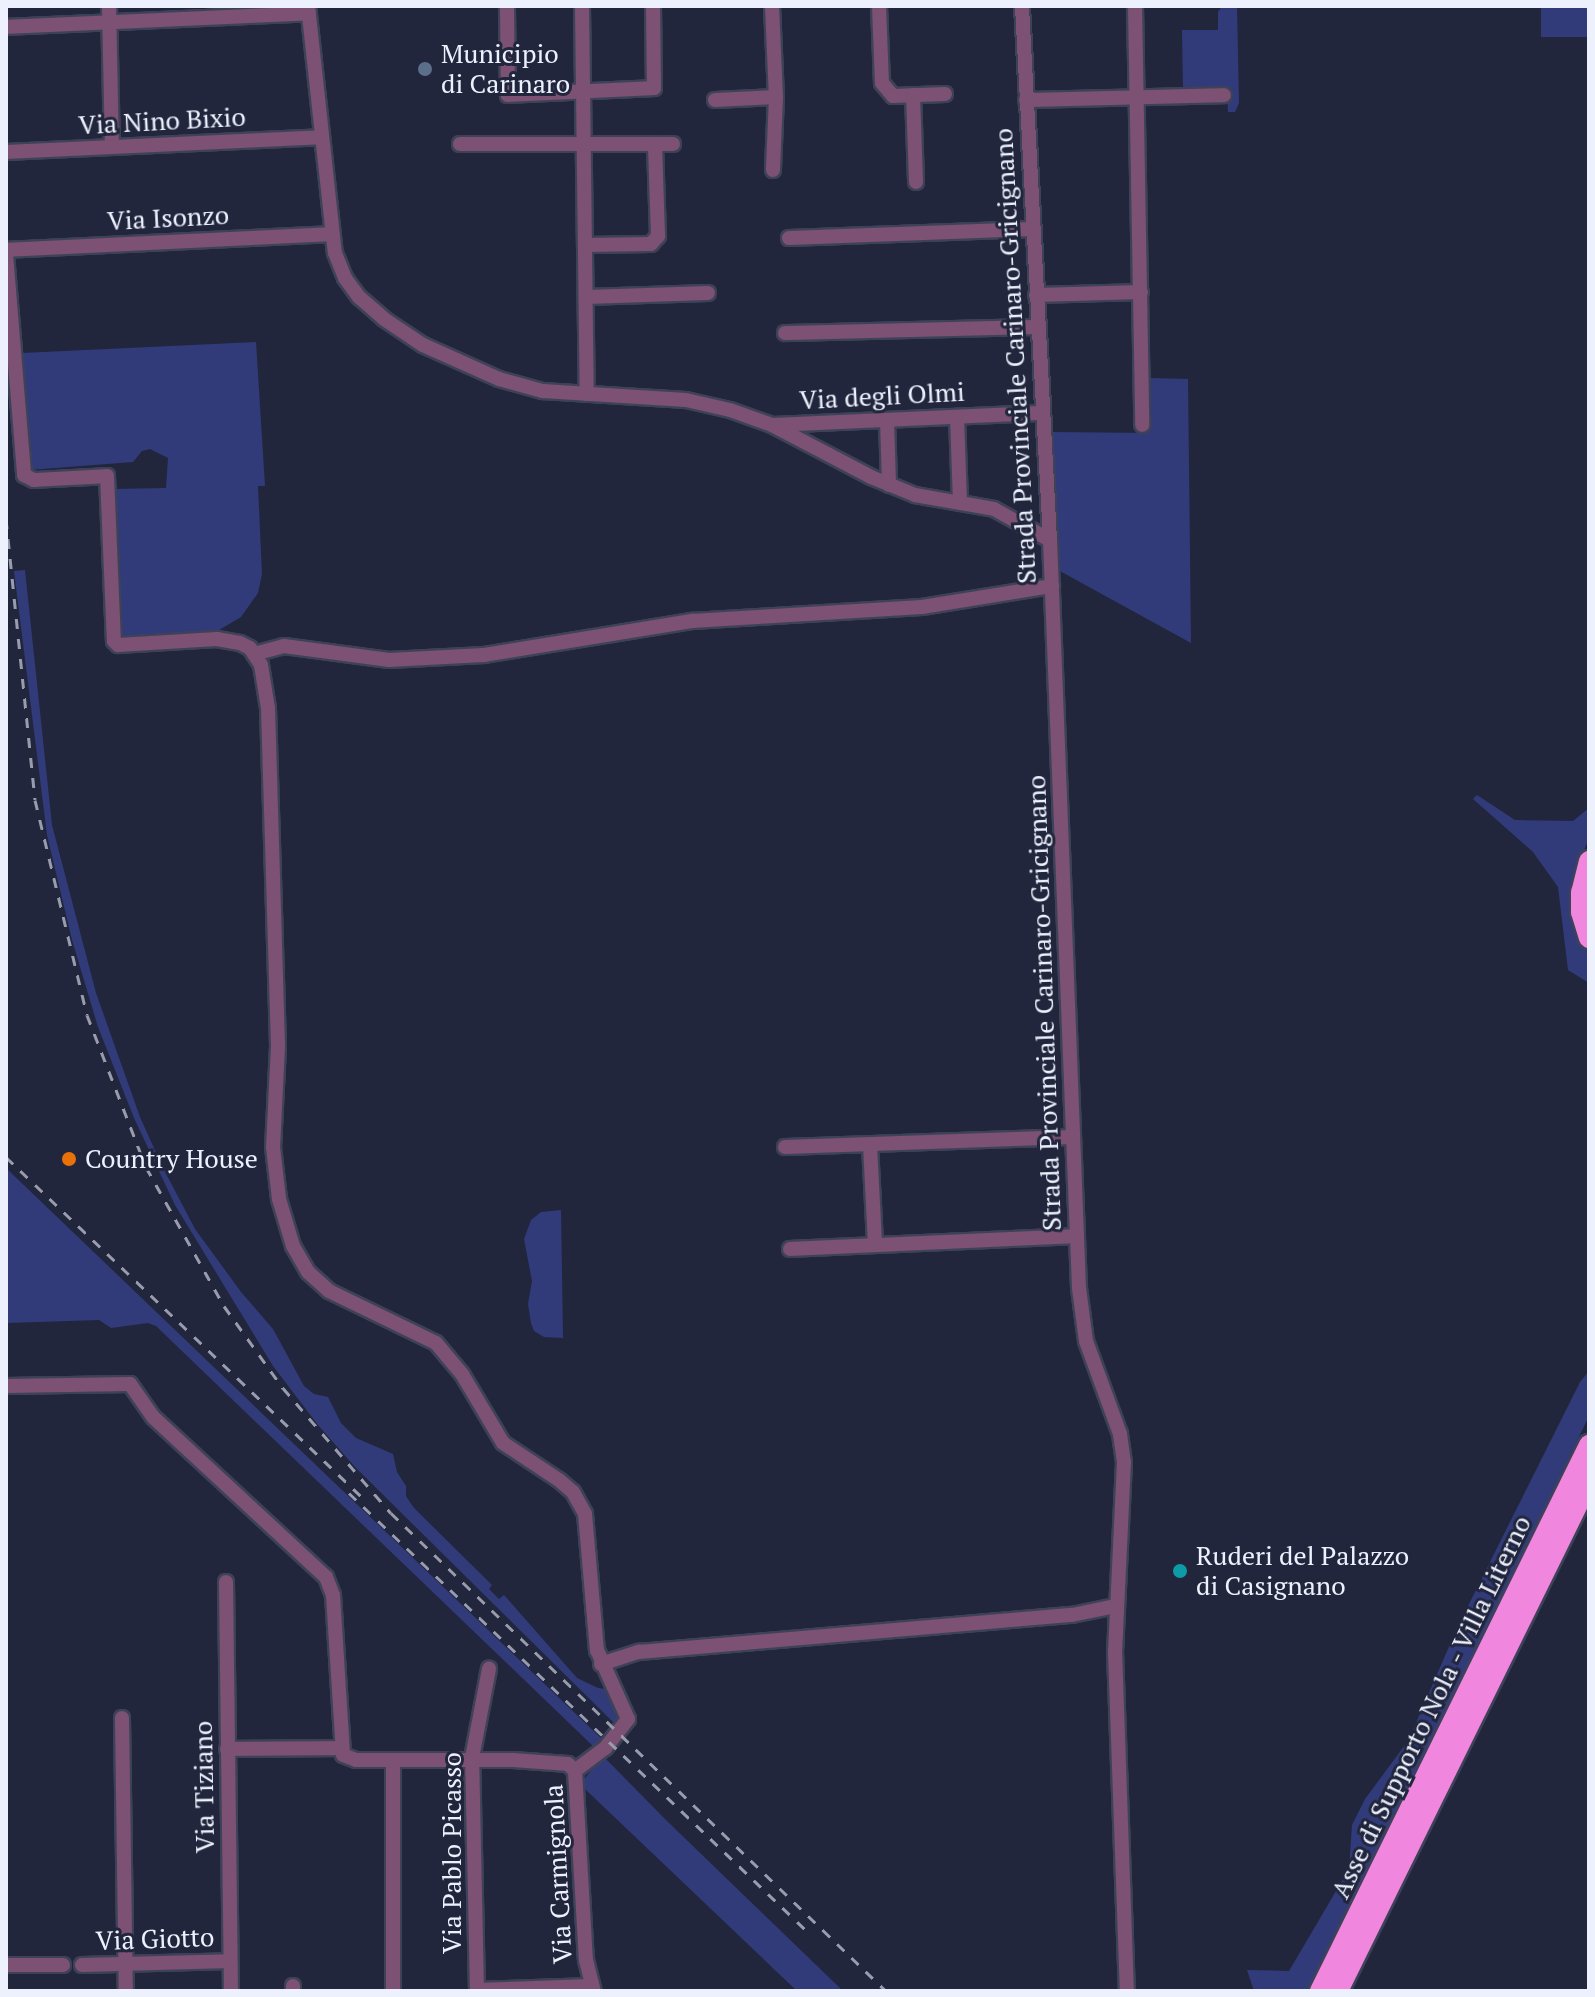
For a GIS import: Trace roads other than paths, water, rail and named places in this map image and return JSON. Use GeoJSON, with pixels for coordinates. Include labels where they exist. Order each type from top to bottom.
{"type":"FeatureCollection","features":[{"type":"Feature","properties":{"kind":"highway"},"geometry":{"type":"LineString","coordinates":[[1589,861],[1581,892],[1581,912],[1589,938]]}},
{"type":"Feature","properties":{"kind":"highway","name":"Asse di Supporto Nola - Villa Literno"},"geometry":{"type":"LineString","coordinates":[[1320,1991],[1589,1445]]}},
{"type":"Feature","properties":{"kind":"highway","name":"Asse di Supporto Nola - Villa Literno"},"geometry":{"type":"LineString","coordinates":[[1338,1991],[1589,1482]]}},
{"type":"Feature","properties":{"kind":"street"},"geometry":{"type":"LineString","coordinates":[[109,6],[112,147]]}},
{"type":"Feature","properties":{"kind":"street"},"geometry":{"type":"LineString","coordinates":[[507,6],[508,95],[654,88],[653,6]]}},
{"type":"Feature","properties":{"kind":"street"},"geometry":{"type":"LineString","coordinates":[[582,6],[587,394]]}},
{"type":"Feature","properties":{"kind":"street"},"geometry":{"type":"LineString","coordinates":[[772,6],[776,97],[773,170]]}},
{"type":"Feature","properties":{"kind":"street"},"geometry":{"type":"LineString","coordinates":[[879,6],[882,83],[893,96],[945,94]]}},
{"type":"Feature","properties":{"kind":"street","name":"Strada Provinciale Carinaro-Gricignano"},"geometry":{"type":"LineString","coordinates":[[1022,6],[1050,540],[1077,1236],[1086,1341],[1120,1434],[1124,1462],[1116,1606],[1127,1991]]}},
{"type":"Feature","properties":{"kind":"street"},"geometry":{"type":"LineString","coordinates":[[1135,6],[1142,425]]}},
{"type":"Feature","properties":{"kind":"street"},"geometry":{"type":"LineString","coordinates":[[6,27],[309,10],[332,234],[345,278],[359,297],[384,319],[423,345],[499,379],[543,391],[686,400],[772,425],[889,485],[915,495],[994,509],[1050,540]]}},
{"type":"Feature","properties":{"kind":"street"},"geometry":{"type":"LineString","coordinates":[[913,95],[916,182]]}},
{"type":"Feature","properties":{"kind":"street"},"geometry":{"type":"LineString","coordinates":[[1026,100],[1224,95]]}},
{"type":"Feature","properties":{"kind":"street"},"geometry":{"type":"LineString","coordinates":[[715,100],[776,97]]}},
{"type":"Feature","properties":{"kind":"street","name":"Via Nino Bixio"},"geometry":{"type":"LineString","coordinates":[[6,152],[321,137]]}},
{"type":"Feature","properties":{"kind":"street"},"geometry":{"type":"LineString","coordinates":[[460,144],[673,144]]}},
{"type":"Feature","properties":{"kind":"street"},"geometry":{"type":"LineString","coordinates":[[585,245],[651,244],[658,236],[655,144]]}},
{"type":"Feature","properties":{"kind":"street"},"geometry":{"type":"LineString","coordinates":[[789,238],[1032,229]]}},
{"type":"Feature","properties":{"kind":"street","name":"Via Isonzo"},"geometry":{"type":"LineString","coordinates":[[6,252],[332,234]]}},
{"type":"Feature","properties":{"kind":"street"},"geometry":{"type":"LineString","coordinates":[[6,252],[24,475],[34,480],[107,476],[114,641],[118,645],[217,639],[240,643],[254,654],[284,646],[389,660],[484,655],[692,621],[897,609],[1052,586]]}},
{"type":"Feature","properties":{"kind":"street"},"geometry":{"type":"LineString","coordinates":[[1036,295],[1141,292]]}},
{"type":"Feature","properties":{"kind":"street"},"geometry":{"type":"LineString","coordinates":[[586,297],[708,293]]}},
{"type":"Feature","properties":{"kind":"street"},"geometry":{"type":"LineString","coordinates":[[785,333],[1038,327]]}},
{"type":"Feature","properties":{"kind":"street","name":"Via degli Olmi"},"geometry":{"type":"LineString","coordinates":[[772,425],[1043,413]]}},
{"type":"Feature","properties":{"kind":"street"},"geometry":{"type":"LineString","coordinates":[[957,417],[960,503]]}},
{"type":"Feature","properties":{"kind":"street"},"geometry":{"type":"LineString","coordinates":[[887,420],[889,485]]}},
{"type":"Feature","properties":{"kind":"street","name":"Via Carmignola"},"geometry":{"type":"LineString","coordinates":[[254,654],[265,679],[268,708],[278,1046],[273,1112],[279,1199],[293,1246],[308,1272],[352,1305],[436,1343],[462,1374],[503,1443],[559,1480],[581,1504],[589,1532],[595,1637],[601,1664],[628,1719],[605,1748],[575,1771],[585,1945],[592,1989]]}},
{"type":"Feature","properties":{"kind":"street"},"geometry":{"type":"LineString","coordinates":[[785,1147],[1073,1137]]}},
{"type":"Feature","properties":{"kind":"street"},"geometry":{"type":"LineString","coordinates":[[870,1145],[875,1245]]}},
{"type":"Feature","properties":{"kind":"street"},"geometry":{"type":"LineString","coordinates":[[790,1249],[1077,1236]]}},
{"type":"Feature","properties":{"kind":"street"},"geometry":{"type":"LineString","coordinates":[[6,1386],[130,1384],[153,1417],[326,1577],[333,1595],[343,1755],[356,1760],[472,1758],[568,1764],[575,1771]]}},
{"type":"Feature","properties":{"kind":"street","name":"Via Tiziano"},"geometry":{"type":"LineString","coordinates":[[226,1582],[231,1991]]}},
{"type":"Feature","properties":{"kind":"street"},"geometry":{"type":"LineString","coordinates":[[601,1664],[639,1652],[1072,1615],[1116,1606]]}},
{"type":"Feature","properties":{"kind":"street","name":"Via Pablo Picasso"},"geometry":{"type":"LineString","coordinates":[[477,1991],[472,1758],[489,1669]]}},
{"type":"Feature","properties":{"kind":"street"},"geometry":{"type":"LineString","coordinates":[[122,1718],[126,1991]]}},
{"type":"Feature","properties":{"kind":"street"},"geometry":{"type":"LineString","coordinates":[[227,1749],[342,1748]]}},
{"type":"Feature","properties":{"kind":"street"},"geometry":{"type":"LineString","coordinates":[[393,1761],[393,1991]]}},
{"type":"Feature","properties":{"kind":"street","name":"Via Giotto"},"geometry":{"type":"LineString","coordinates":[[82,1965],[230,1961]]}},
{"type":"Feature","properties":{"kind":"street"},"geometry":{"type":"LineString","coordinates":[[6,1965],[63,1965]]}},
{"type":"Feature","properties":{"kind":"street"},"geometry":{"type":"LineString","coordinates":[[477,1991],[592,1989]]}},
{"type":"Feature","properties":{"kind":"railway"},"geometry":{"type":"LineString","coordinates":[[6,519],[35,800],[87,1015],[146,1167],[224,1306],[283,1388],[391,1513],[886,1991]]}},
{"type":"Feature","properties":{"kind":"railway"},"geometry":{"type":"LineString","coordinates":[[6,1157],[362,1497]]}},
{"type":"Feature","properties":{"kind":"railway"},"geometry":{"type":"LineString","coordinates":[[349,1493],[809,1933]]}},
{"type":"Feature","properties":{"kind":"place","name":"Municipio di Carinaro"},"geometry":{"type":"Point","coordinates":[425,69]}},
{"type":"Feature","properties":{"kind":"place","name":"Country House"},"geometry":{"type":"Point","coordinates":[69,1159]}},
{"type":"Feature","properties":{"kind":"place","name":"Ruderi del Palazzo di Casignano"},"geometry":{"type":"Point","coordinates":[1180,1571]}}]}
